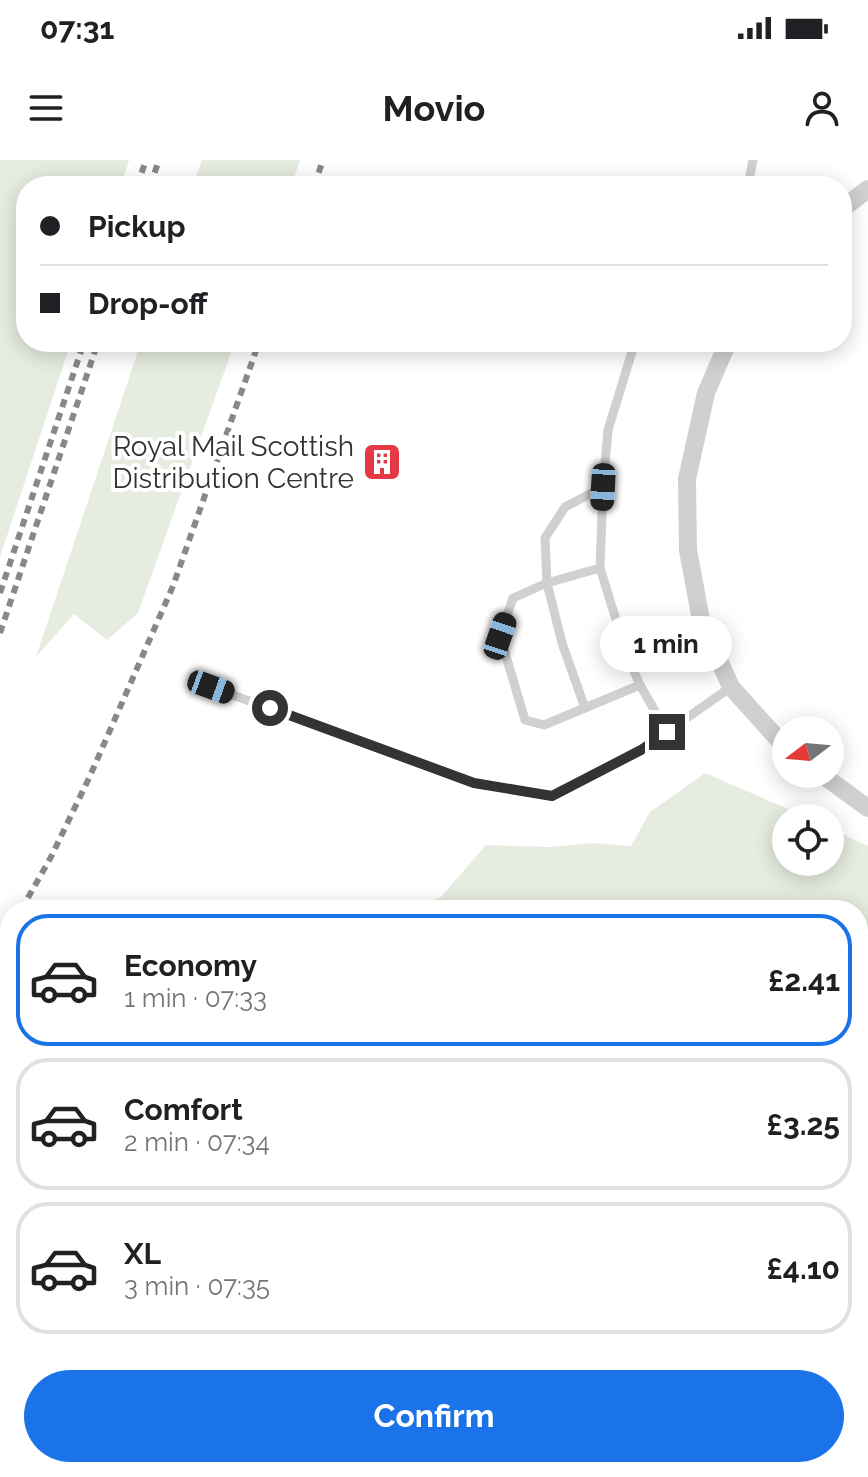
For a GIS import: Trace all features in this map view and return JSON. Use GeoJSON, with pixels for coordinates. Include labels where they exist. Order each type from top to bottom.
{"type":"FeatureCollection","features":[{"type":"Feature","properties":{"kind":"street"},"geometry":{"type":"LineString","coordinates":[[852,201],[868,189]]}},
{"type":"Feature","properties":{"kind":"street"},"geometry":{"type":"LineString","coordinates":[[724,352],[706,393],[687,479],[688,550],[701,620],[731,687],[772,732]]}},
{"type":"Feature","properties":{"kind":"street"},"geometry":{"type":"LineString","coordinates":[[840,788],[868,808]]}},
{"type":"Feature","properties":{"kind":"lane"},"geometry":{"type":"LineString","coordinates":[[632,352],[608,430],[600,568],[627,655],[667,732]]}},
{"type":"Feature","properties":{"kind":"lane"},"geometry":{"type":"LineString","coordinates":[[585,708],[562,643],[547,583],[545,538],[565,507],[603,487]]}},
{"type":"Feature","properties":{"kind":"lane"},"geometry":{"type":"LineString","coordinates":[[600,568],[547,583],[513,598],[500,636],[525,720],[544,725],[640,685]]}},
{"type":"Feature","properties":{"kind":"lane"},"geometry":{"type":"LineString","coordinates":[[211,687],[474,783],[552,796],[641,750],[731,687]]}},
{"type":"Feature","properties":{"kind":"shaded area"},"geometry":{"type":"Polygon","coordinates":[[[0,160],[129,160],[124,176],[16,176],[16,352],[68,352],[0,557],[0,160]]]}},
{"type":"Feature","properties":{"kind":"shaded area"},"geometry":{"type":"Polygon","coordinates":[[[202,160],[300,160],[294,176],[196,176],[202,160]]]}},
{"type":"Feature","properties":{"kind":"shaded area"},"geometry":{"type":"Polygon","coordinates":[[[138,352],[231,352],[138,613],[107,640],[74,614],[36,657],[138,352]]]}},
{"type":"Feature","properties":{"kind":"shaded area"},"geometry":{"type":"Polygon","coordinates":[[[705,773],[777,804],[772,804],[772,876],[844,876],[844,835],[868,846],[868,900],[433,900],[441,897],[486,845],[550,847],[594,843],[631,846],[650,812],[705,773]]]}},
{"type":"Feature","properties":{"kind":"railway"},"geometry":{"type":"LineString","coordinates":[[140,176],[146,160]]}},
{"type":"Feature","properties":{"kind":"railway"},"geometry":{"type":"LineString","coordinates":[[153,176],[159,160]]}},
{"type":"Feature","properties":{"kind":"railway"},"geometry":{"type":"LineString","coordinates":[[317,176],[323,160]]}},
{"type":"Feature","properties":{"kind":"railway"},"geometry":{"type":"LineString","coordinates":[[0,593],[81,352]]}},
{"type":"Feature","properties":{"kind":"railway"},"geometry":{"type":"LineString","coordinates":[[0,633],[95,352]]}},
{"type":"Feature","properties":{"kind":"railway"},"geometry":{"type":"LineString","coordinates":[[27,900],[90,776],[173,586],[255,352]]}},
{"type":"Feature","properties":{"kind":"place","name":"Royal Mail Scottish Distribution Centre"},"geometry":{"type":"Point","coordinates":[382,462]}},
{"type":"Feature","properties":{"kind":"route"},"geometry":{"type":"LineString","coordinates":[[270,708],[474,783],[552,796],[641,750],[667,732]]}}]}
